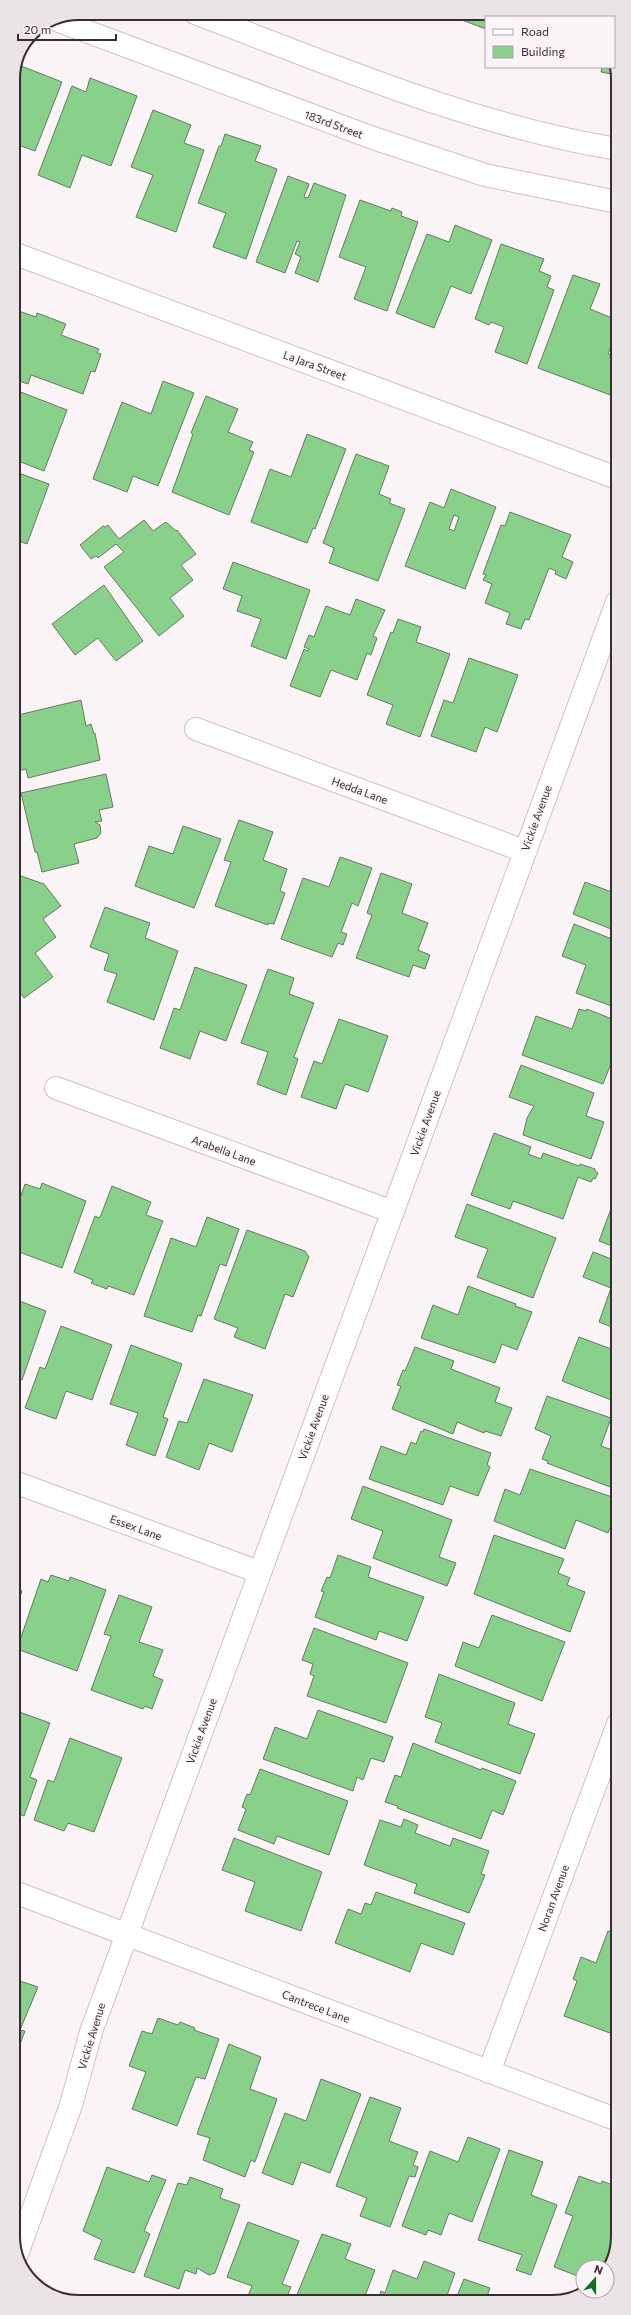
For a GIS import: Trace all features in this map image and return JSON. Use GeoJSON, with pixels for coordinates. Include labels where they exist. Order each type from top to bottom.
{"type":"FeatureCollection","features":[{"type":"Feature","properties":{"kind":"street"},"geometry":{"type":"LineString","coordinates":[[214,20],[456,110],[518,129],[611,148]]}},
{"type":"Feature","properties":{"kind":"street","name":"183rd Street"},"geometry":{"type":"LineString","coordinates":[[60,23],[373,138],[485,175],[611,201]]}},
{"type":"Feature","properties":{"kind":"street","name":"La Jara Street"},"geometry":{"type":"LineString","coordinates":[[20,256],[611,476]]}},
{"type":"Feature","properties":{"kind":"street","name":"Vickie Avenue"},"geometry":{"type":"LineString","coordinates":[[21,2244],[71,2105],[91,2032],[126,1935],[611,618]]}},
{"type":"Feature","properties":{"kind":"street","name":"Hedda Lane"},"geometry":{"type":"LineString","coordinates":[[196,730],[524,851]]}},
{"type":"Feature","properties":{"kind":"street","name":"Arabella Lane"},"geometry":{"type":"LineString","coordinates":[[56,1088],[392,1212]]}},
{"type":"Feature","properties":{"kind":"street","name":"Essex Lane"},"geometry":{"type":"LineString","coordinates":[[20,1484],[259,1572]]}},
{"type":"Feature","properties":{"kind":"street","name":"Noran Avenue"},"geometry":{"type":"LineString","coordinates":[[489,2072],[611,1743]]}},
{"type":"Feature","properties":{"kind":"street","name":"Cantrece Lane"},"geometry":{"type":"LineString","coordinates":[[20,1894],[611,2117]]}},
{"type":"Feature","properties":{"kind":"building"},"geometry":{"type":"Polygon","coordinates":[[[462,20],[485,20],[485,29],[462,20]]]}},
{"type":"Feature","properties":{"kind":"building"},"geometry":{"type":"Polygon","coordinates":[[[21,66],[62,82],[35,151],[20,146],[20,79],[21,66]]]}},
{"type":"Feature","properties":{"kind":"building"},"geometry":{"type":"Polygon","coordinates":[[[602,68],[610,68],[611,74],[601,72],[602,68]]]}},
{"type":"Feature","properties":{"kind":"building"},"geometry":{"type":"Polygon","coordinates":[[[90,78],[137,96],[111,166],[82,155],[70,188],[38,175],[72,86],[86,92],[90,78]]]}},
{"type":"Feature","properties":{"kind":"building"},"geometry":{"type":"Polygon","coordinates":[[[153,110],[191,125],[184,143],[204,150],[176,232],[136,217],[153,175],[131,167],[153,110]]]}},
{"type":"Feature","properties":{"kind":"building"},"geometry":{"type":"Polygon","coordinates":[[[225,134],[261,146],[255,161],[277,169],[246,259],[213,247],[226,213],[198,203],[219,146],[221,146],[225,134]]]}},
{"type":"Feature","properties":{"kind":"building"},"geometry":{"type":"Polygon","coordinates":[[[288,176],[309,184],[304,197],[308,198],[314,183],[346,195],[318,282],[295,273],[301,257],[295,254],[300,242],[297,241],[285,273],[256,262],[288,176]]]}},
{"type":"Feature","properties":{"kind":"building"},"geometry":{"type":"Polygon","coordinates":[[[360,200],[391,211],[392,208],[402,212],[401,216],[418,222],[387,311],[354,299],[366,267],[339,257],[360,200]]]}},
{"type":"Feature","properties":{"kind":"building"},"geometry":{"type":"Polygon","coordinates":[[[455,225],[492,240],[471,294],[451,286],[434,328],[396,313],[427,234],[449,242],[455,225]]]}},
{"type":"Feature","properties":{"kind":"building"},"geometry":{"type":"Polygon","coordinates":[[[501,244],[544,259],[539,271],[551,276],[547,287],[554,290],[527,364],[495,352],[504,327],[491,322],[489,325],[475,319],[501,244]]]}},
{"type":"Feature","properties":{"kind":"building"},"geometry":{"type":"Polygon","coordinates":[[[573,275],[600,284],[590,309],[611,318],[611,346],[608,354],[611,355],[611,395],[538,368],[573,275]]]}},
{"type":"Feature","properties":{"kind":"building"},"geometry":{"type":"Polygon","coordinates":[[[20,311],[36,317],[37,313],[66,324],[61,335],[99,349],[97,353],[101,354],[95,372],[91,371],[83,394],[31,375],[28,384],[20,381],[20,311]]]}},
{"type":"Feature","properties":{"kind":"building"},"geometry":{"type":"Polygon","coordinates":[[[163,381],[194,393],[158,486],[133,476],[127,492],[93,479],[122,402],[151,414],[163,381]]]}},
{"type":"Feature","properties":{"kind":"building"},"geometry":{"type":"Polygon","coordinates":[[[20,392],[67,410],[44,471],[20,462],[20,392]]]}},
{"type":"Feature","properties":{"kind":"building"},"geometry":{"type":"Polygon","coordinates":[[[206,396],[238,409],[228,432],[253,442],[249,450],[254,452],[229,515],[172,492],[193,434],[191,433],[206,396]]]}},
{"type":"Feature","properties":{"kind":"building"},"geometry":{"type":"Polygon","coordinates":[[[307,434],[346,449],[315,529],[313,528],[307,543],[251,522],[270,469],[291,477],[307,434]]]}},
{"type":"Feature","properties":{"kind":"building"},"geometry":{"type":"Polygon","coordinates":[[[356,454],[389,466],[379,494],[391,499],[389,503],[405,509],[378,581],[329,563],[334,548],[323,543],[356,454]]]}},
{"type":"Feature","properties":{"kind":"building"},"geometry":{"type":"Polygon","coordinates":[[[20,474],[49,484],[27,544],[20,542],[20,474]]]}},
{"type":"Feature","properties":{"kind":"building"},"geometry":{"type":"Polygon","coordinates":[[[451,489],[496,507],[465,589],[405,566],[430,502],[444,508],[451,489]],[[454,515],[449,529],[454,531],[459,517],[454,515]]]}},
{"type":"Feature","properties":{"kind":"building"},"geometry":{"type":"Polygon","coordinates":[[[510,512],[571,535],[562,557],[573,562],[566,579],[555,574],[556,571],[549,568],[529,620],[525,619],[521,629],[506,624],[510,613],[485,603],[492,584],[483,580],[486,575],[483,574],[501,525],[505,526],[510,512]]]}},
{"type":"Feature","properties":{"kind":"building"},"geometry":{"type":"Polygon","coordinates":[[[144,520],[153,531],[166,522],[176,531],[177,530],[196,554],[181,565],[193,580],[170,598],[184,616],[159,636],[104,567],[124,552],[116,544],[98,558],[96,556],[91,559],[80,545],[103,526],[105,527],[108,525],[119,539],[144,520]]]}},
{"type":"Feature","properties":{"kind":"building"},"geometry":{"type":"Polygon","coordinates":[[[233,562],[310,590],[286,659],[251,646],[261,619],[237,611],[242,596],[223,589],[233,562]]]}},
{"type":"Feature","properties":{"kind":"building"},"geometry":{"type":"Polygon","coordinates":[[[104,585],[143,641],[116,661],[98,638],[75,655],[52,624],[104,585]]]}},
{"type":"Feature","properties":{"kind":"building"},"geometry":{"type":"Polygon","coordinates":[[[356,599],[385,610],[373,636],[377,638],[371,655],[367,653],[357,680],[331,670],[320,697],[290,686],[304,649],[308,651],[309,649],[304,647],[309,635],[314,637],[326,606],[350,615],[356,599]]]}},
{"type":"Feature","properties":{"kind":"building"},"geometry":{"type":"Polygon","coordinates":[[[398,619],[421,627],[416,642],[450,654],[420,737],[386,724],[393,705],[367,695],[391,632],[393,633],[398,619]]]}},
{"type":"Feature","properties":{"kind":"building"},"geometry":{"type":"Polygon","coordinates":[[[469,658],[518,675],[497,732],[485,727],[476,752],[431,736],[444,700],[453,703],[469,658]]]}},
{"type":"Feature","properties":{"kind":"building"},"geometry":{"type":"Polygon","coordinates":[[[81,700],[86,726],[91,724],[94,734],[95,733],[100,760],[28,778],[26,769],[20,770],[20,715],[81,700]]]}},
{"type":"Feature","properties":{"kind":"building"},"geometry":{"type":"Polygon","coordinates":[[[106,774],[113,807],[99,810],[102,821],[95,822],[100,825],[101,833],[97,838],[74,844],[79,863],[42,872],[37,852],[35,852],[21,793],[106,774]]]}},
{"type":"Feature","properties":{"kind":"building"},"geometry":{"type":"Polygon","coordinates":[[[239,820],[273,832],[263,860],[287,869],[280,891],[285,893],[274,924],[268,923],[268,925],[215,906],[231,862],[224,860],[239,820]]]}},
{"type":"Feature","properties":{"kind":"building"},"geometry":{"type":"Polygon","coordinates":[[[183,826],[221,839],[194,908],[135,886],[149,846],[173,854],[183,826]]]}},
{"type":"Feature","properties":{"kind":"building"},"geometry":{"type":"Polygon","coordinates":[[[340,857],[372,868],[358,906],[352,903],[341,932],[347,934],[343,945],[338,943],[332,957],[281,939],[303,878],[329,887],[340,857]]]}},
{"type":"Feature","properties":{"kind":"building"},"geometry":{"type":"Polygon","coordinates":[[[381,873],[412,884],[402,913],[428,923],[418,950],[430,955],[425,969],[413,965],[409,977],[356,958],[372,915],[367,913],[381,873]]]}},
{"type":"Feature","properties":{"kind":"building"},"geometry":{"type":"Polygon","coordinates":[[[20,877],[44,884],[61,906],[43,919],[56,937],[35,953],[53,977],[24,998],[20,992],[20,877]]]}},
{"type":"Feature","properties":{"kind":"building"},"geometry":{"type":"Polygon","coordinates":[[[585,882],[611,892],[611,929],[573,914],[585,882]]]}},
{"type":"Feature","properties":{"kind":"building"},"geometry":{"type":"Polygon","coordinates":[[[105,907],[150,923],[145,938],[178,951],[154,1020],[107,1002],[117,974],[104,970],[109,954],[90,947],[105,907]]]}},
{"type":"Feature","properties":{"kind":"building"},"geometry":{"type":"Polygon","coordinates":[[[574,924],[611,939],[611,1006],[576,993],[586,965],[562,956],[574,924]]]}},
{"type":"Feature","properties":{"kind":"building"},"geometry":{"type":"Polygon","coordinates":[[[195,967],[247,985],[226,1041],[200,1031],[190,1059],[160,1048],[174,1008],[180,1010],[195,967]]]}},
{"type":"Feature","properties":{"kind":"building"},"geometry":{"type":"Polygon","coordinates":[[[268,969],[294,978],[289,994],[314,1003],[294,1057],[298,1059],[286,1095],[257,1084],[268,1052],[241,1043],[268,969]]]}},
{"type":"Feature","properties":{"kind":"building"},"geometry":{"type":"Polygon","coordinates":[[[579,1009],[586,1011],[587,1009],[611,1019],[611,1064],[603,1084],[522,1055],[536,1016],[572,1029],[579,1009]]]}},
{"type":"Feature","properties":{"kind":"building"},"geometry":{"type":"Polygon","coordinates":[[[339,1019],[388,1036],[368,1092],[345,1084],[336,1109],[301,1097],[314,1061],[322,1064],[339,1019]]]}},
{"type":"Feature","properties":{"kind":"building"},"geometry":{"type":"Polygon","coordinates":[[[521,1065],[594,1093],[586,1116],[604,1122],[591,1159],[523,1135],[527,1118],[534,1106],[509,1097],[521,1065]]]}},
{"type":"Feature","properties":{"kind":"building"},"geometry":{"type":"Polygon","coordinates":[[[494,1133],[531,1147],[528,1154],[541,1159],[543,1153],[579,1166],[580,1164],[595,1169],[598,1173],[595,1179],[593,1178],[591,1182],[578,1177],[563,1219],[513,1201],[510,1209],[471,1195],[494,1133]]]}},
{"type":"Feature","properties":{"kind":"building"},"geometry":{"type":"Polygon","coordinates":[[[42,1183],[86,1201],[62,1268],[20,1252],[20,1198],[25,1184],[40,1189],[42,1183]]]}},
{"type":"Feature","properties":{"kind":"building"},"geometry":{"type":"Polygon","coordinates":[[[112,1186],[151,1202],[146,1215],[163,1221],[134,1295],[108,1286],[107,1289],[91,1283],[93,1280],[74,1272],[95,1216],[99,1218],[101,1215],[112,1186]]]}},
{"type":"Feature","properties":{"kind":"building"},"geometry":{"type":"Polygon","coordinates":[[[467,1204],[556,1238],[533,1298],[477,1277],[488,1249],[455,1237],[467,1204]]]}},
{"type":"Feature","properties":{"kind":"building"},"geometry":{"type":"Polygon","coordinates":[[[611,1209],[611,1246],[599,1241],[611,1209]]]}},
{"type":"Feature","properties":{"kind":"building"},"geometry":{"type":"Polygon","coordinates":[[[207,1217],[239,1229],[226,1266],[220,1264],[201,1316],[198,1315],[192,1332],[144,1316],[171,1238],[196,1247],[207,1217]]]}},
{"type":"Feature","properties":{"kind":"building"},"geometry":{"type":"Polygon","coordinates":[[[247,1230],[305,1251],[309,1257],[293,1297],[285,1294],[265,1349],[234,1337],[238,1328],[214,1319],[247,1230]]]}},
{"type":"Feature","properties":{"kind":"building"},"geometry":{"type":"Polygon","coordinates":[[[593,1252],[611,1259],[611,1288],[583,1277],[593,1252]]]}},
{"type":"Feature","properties":{"kind":"building"},"geometry":{"type":"Polygon","coordinates":[[[468,1286],[516,1304],[515,1306],[532,1312],[517,1350],[502,1344],[495,1363],[421,1338],[433,1305],[458,1315],[468,1286]]]}},
{"type":"Feature","properties":{"kind":"building"},"geometry":{"type":"Polygon","coordinates":[[[611,1288],[611,1327],[599,1322],[611,1288]]]}},
{"type":"Feature","properties":{"kind":"building"},"geometry":{"type":"Polygon","coordinates":[[[20,1301],[46,1311],[22,1380],[20,1379],[20,1301]]]}},
{"type":"Feature","properties":{"kind":"building"},"geometry":{"type":"Polygon","coordinates":[[[61,1326],[112,1345],[92,1400],[66,1391],[56,1419],[25,1408],[40,1367],[45,1369],[61,1326]]]}},
{"type":"Feature","properties":{"kind":"building"},"geometry":{"type":"Polygon","coordinates":[[[579,1337],[611,1349],[611,1400],[562,1381],[579,1337]]]}},
{"type":"Feature","properties":{"kind":"building"},"geometry":{"type":"Polygon","coordinates":[[[131,1345],[182,1364],[163,1417],[168,1419],[155,1456],[126,1445],[138,1413],[110,1404],[131,1345]]]}},
{"type":"Feature","properties":{"kind":"building"},"geometry":{"type":"Polygon","coordinates":[[[415,1347],[454,1361],[451,1369],[500,1388],[495,1402],[512,1408],[501,1436],[485,1431],[484,1433],[457,1422],[453,1434],[392,1409],[401,1386],[397,1385],[403,1370],[405,1371],[415,1347]]]}},
{"type":"Feature","properties":{"kind":"building"},"geometry":{"type":"Polygon","coordinates":[[[204,1379],[253,1395],[232,1452],[209,1443],[199,1470],[166,1457],[179,1421],[187,1423],[204,1379]]]}},
{"type":"Feature","properties":{"kind":"building"},"geometry":{"type":"Polygon","coordinates":[[[547,1396],[611,1418],[601,1446],[611,1450],[611,1487],[547,1463],[548,1461],[542,1459],[551,1436],[535,1429],[547,1396]]]}},
{"type":"Feature","properties":{"kind":"building"},"geometry":{"type":"Polygon","coordinates":[[[424,1429],[491,1453],[487,1465],[490,1467],[478,1496],[450,1486],[443,1505],[369,1479],[381,1446],[406,1455],[411,1442],[416,1444],[421,1431],[423,1432],[424,1429]]]}},
{"type":"Feature","properties":{"kind":"building"},"geometry":{"type":"Polygon","coordinates":[[[530,1469],[611,1497],[611,1525],[608,1533],[576,1520],[565,1549],[494,1521],[505,1489],[520,1495],[530,1469]]]}},
{"type":"Feature","properties":{"kind":"building"},"geometry":{"type":"Polygon","coordinates":[[[363,1486],[452,1520],[439,1557],[456,1563],[447,1586],[373,1558],[383,1531],[351,1519],[363,1486]]]}},
{"type":"Feature","properties":{"kind":"building"},"geometry":{"type":"Polygon","coordinates":[[[494,1535],[564,1559],[558,1573],[570,1578],[567,1585],[585,1592],[570,1632],[474,1594],[494,1535]]]}},
{"type":"Feature","properties":{"kind":"building"},"geometry":{"type":"Polygon","coordinates":[[[338,1555],[371,1567],[368,1577],[424,1597],[407,1641],[379,1631],[376,1640],[315,1617],[324,1592],[321,1591],[327,1577],[330,1578],[338,1555]]]}},
{"type":"Feature","properties":{"kind":"building"},"geometry":{"type":"Polygon","coordinates":[[[51,1575],[69,1581],[70,1577],[106,1590],[77,1671],[20,1650],[20,1640],[41,1579],[48,1582],[51,1575]]]}},
{"type":"Feature","properties":{"kind":"building"},"geometry":{"type":"Polygon","coordinates":[[[119,1595],[152,1607],[139,1642],[163,1650],[153,1676],[163,1680],[152,1709],[145,1706],[143,1709],[91,1690],[111,1636],[104,1634],[119,1595]]]}},
{"type":"Feature","properties":{"kind":"building"},"geometry":{"type":"Polygon","coordinates":[[[492,1615],[565,1642],[542,1701],[455,1666],[463,1642],[479,1648],[492,1615]]]}},
{"type":"Feature","properties":{"kind":"building"},"geometry":{"type":"Polygon","coordinates":[[[314,1628],[408,1663],[386,1723],[307,1696],[314,1676],[310,1674],[313,1664],[302,1660],[314,1628]]]}},
{"type":"Feature","properties":{"kind":"building"},"geometry":{"type":"Polygon","coordinates":[[[439,1674],[515,1703],[508,1724],[535,1734],[520,1774],[435,1742],[442,1723],[425,1717],[439,1674]]]}},
{"type":"Feature","properties":{"kind":"building"},"geometry":{"type":"Polygon","coordinates":[[[318,1710],[393,1737],[384,1762],[371,1758],[363,1780],[357,1777],[353,1791],[263,1759],[275,1727],[307,1739],[318,1710]]]}},
{"type":"Feature","properties":{"kind":"building"},"geometry":{"type":"Polygon","coordinates":[[[20,1712],[50,1723],[30,1777],[37,1780],[24,1816],[20,1814],[20,1712]]]}},
{"type":"Feature","properties":{"kind":"building"},"geometry":{"type":"Polygon","coordinates":[[[70,1738],[122,1758],[94,1832],[68,1823],[64,1831],[34,1820],[48,1780],[54,1782],[70,1738]]]}},
{"type":"Feature","properties":{"kind":"building"},"geometry":{"type":"Polygon","coordinates":[[[413,1743],[481,1770],[482,1768],[516,1781],[503,1815],[492,1810],[481,1839],[397,1808],[398,1806],[385,1802],[395,1775],[401,1777],[413,1743]]]}},
{"type":"Feature","properties":{"kind":"building"},"geometry":{"type":"Polygon","coordinates":[[[260,1769],[348,1801],[329,1855],[277,1836],[274,1844],[238,1830],[246,1809],[242,1807],[247,1794],[250,1795],[260,1769]]]}},
{"type":"Feature","properties":{"kind":"building"},"geometry":{"type":"Polygon","coordinates":[[[404,1819],[418,1825],[415,1833],[450,1846],[453,1838],[489,1851],[481,1874],[485,1875],[469,1913],[414,1893],[417,1884],[364,1865],[380,1820],[401,1827],[404,1819]]]}},
{"type":"Feature","properties":{"kind":"building"},"geometry":{"type":"Polygon","coordinates":[[[234,1838],[322,1872],[301,1931],[245,1911],[255,1882],[222,1870],[234,1838]]]}},
{"type":"Feature","properties":{"kind":"building"},"geometry":{"type":"Polygon","coordinates":[[[376,1892],[465,1923],[453,1955],[421,1943],[410,1972],[335,1943],[348,1909],[361,1914],[365,1903],[371,1905],[376,1892]]]}},
{"type":"Feature","properties":{"kind":"building"},"geometry":{"type":"Polygon","coordinates":[[[608,1931],[611,1932],[611,2033],[564,2016],[577,1981],[573,1979],[581,1957],[596,1963],[608,1931]]]}},
{"type":"Feature","properties":{"kind":"building"},"geometry":{"type":"Polygon","coordinates":[[[20,1981],[38,1987],[20,2030],[20,1981]]]}},
{"type":"Feature","properties":{"kind":"building"},"geometry":{"type":"Polygon","coordinates":[[[158,2018],[178,2025],[180,2022],[195,2028],[194,2030],[219,2039],[205,2079],[196,2077],[177,2126],[132,2109],[146,2072],[129,2066],[142,2031],[152,2034],[158,2018]]]}},
{"type":"Feature","properties":{"kind":"building"},"geometry":{"type":"Polygon","coordinates":[[[20,2030],[25,2031],[20,2044],[20,2030]]]}},
{"type":"Feature","properties":{"kind":"building"},"geometry":{"type":"Polygon","coordinates":[[[229,2044],[261,2057],[250,2089],[277,2099],[255,2162],[251,2160],[245,2177],[203,2160],[210,2138],[197,2134],[229,2044]]]}},
{"type":"Feature","properties":{"kind":"building"},"geometry":{"type":"Polygon","coordinates":[[[321,2079],[361,2094],[330,2173],[301,2162],[293,2185],[262,2173],[285,2113],[306,2121],[321,2079]]]}},
{"type":"Feature","properties":{"kind":"building"},"geometry":{"type":"Polygon","coordinates":[[[370,2097],[401,2108],[389,2141],[418,2152],[413,2165],[418,2167],[415,2177],[409,2176],[390,2227],[360,2216],[367,2198],[336,2186],[370,2097]]]}},
{"type":"Feature","properties":{"kind":"building"},"geometry":{"type":"Polygon","coordinates":[[[468,2137],[500,2149],[472,2222],[449,2213],[441,2235],[428,2230],[426,2235],[402,2226],[430,2151],[458,2162],[468,2137]]]}},
{"type":"Feature","properties":{"kind":"building"},"geometry":{"type":"Polygon","coordinates":[[[509,2150],[543,2162],[531,2195],[557,2205],[531,2275],[516,2270],[522,2255],[478,2240],[509,2150]]]}},
{"type":"Feature","properties":{"kind":"building"},"geometry":{"type":"Polygon","coordinates":[[[107,2167],[149,2182],[152,2175],[166,2180],[144,2231],[150,2234],[134,2273],[94,2259],[102,2240],[83,2231],[107,2167]]]}},
{"type":"Feature","properties":{"kind":"building"},"geometry":{"type":"Polygon","coordinates":[[[579,2176],[601,2184],[602,2181],[611,2184],[611,2236],[608,2255],[606,2259],[575,2259],[575,2275],[554,2267],[573,2216],[565,2213],[579,2176]]]}},
{"type":"Feature","properties":{"kind":"building"},"geometry":{"type":"Polygon","coordinates":[[[190,2177],[223,2189],[220,2198],[240,2205],[215,2273],[209,2275],[197,2268],[196,2274],[185,2270],[179,2289],[144,2276],[178,2183],[187,2185],[190,2177]]]}},
{"type":"Feature","properties":{"kind":"building"},"geometry":{"type":"Polygon","coordinates":[[[248,2222],[299,2241],[282,2284],[291,2287],[288,2295],[248,2295],[252,2286],[227,2277],[248,2222]]]}},
{"type":"Feature","properties":{"kind":"building"},"geometry":{"type":"Polygon","coordinates":[[[322,2234],[351,2244],[345,2259],[375,2270],[365,2295],[297,2295],[322,2234]]]}},
{"type":"Feature","properties":{"kind":"building"},"geometry":{"type":"Polygon","coordinates":[[[424,2261],[455,2273],[447,2295],[380,2295],[381,2291],[385,2293],[393,2270],[417,2279],[424,2261]]]}},
{"type":"Feature","properties":{"kind":"building"},"geometry":{"type":"Polygon","coordinates":[[[464,2279],[490,2288],[487,2295],[457,2295],[464,2279]]]}}]}
